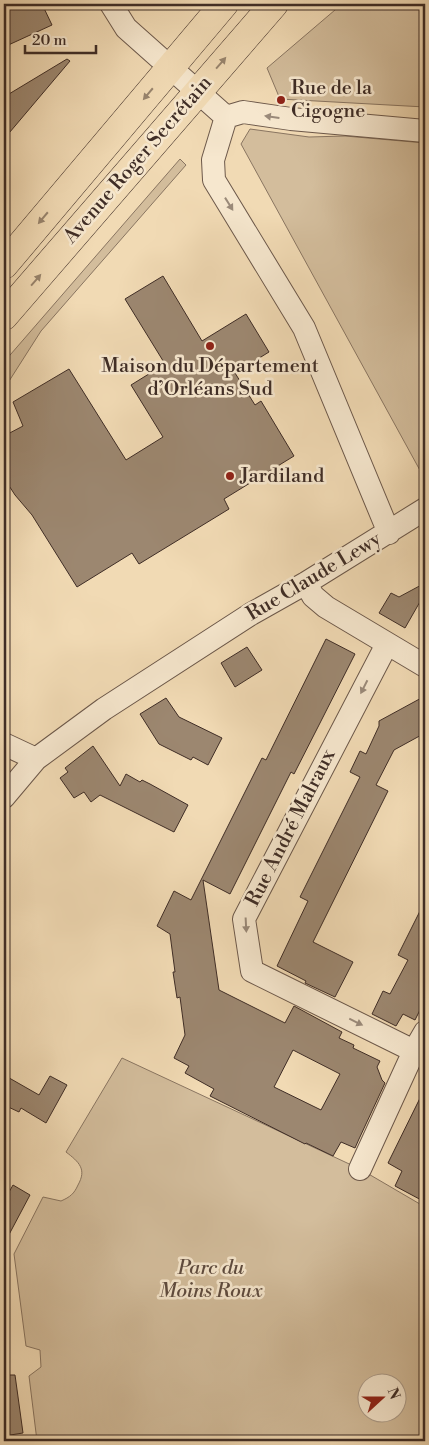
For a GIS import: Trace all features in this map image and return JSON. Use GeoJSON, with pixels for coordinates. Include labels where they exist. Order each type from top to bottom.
{"type":"FeatureCollection","features":[{"type":"Feature","properties":{"kind":"main road","name":"Avenue Roger Secrétain"},"geometry":{"type":"LineString","coordinates":[[4,264],[224,4]]}},
{"type":"Feature","properties":{"kind":"main road","name":"Avenue Roger Secrétain"},"geometry":{"type":"LineString","coordinates":[[4,316],[274,4]]}},
{"type":"Feature","properties":{"kind":"street"},"geometry":{"type":"LineString","coordinates":[[111,4],[126,28],[155,55],[171,66],[226,117],[243,112],[292,120],[425,131]]}},
{"type":"Feature","properties":{"kind":"street","name":"Rue Claude Lewy"},"geometry":{"type":"LineString","coordinates":[[4,797],[36,759],[104,709],[251,614],[389,533],[304,328],[214,180],[213,160],[226,117]]}},
{"type":"Feature","properties":{"kind":"street"},"geometry":{"type":"LineString","coordinates":[[389,533],[425,509]]}},
{"type":"Feature","properties":{"kind":"street"},"geometry":{"type":"LineString","coordinates":[[306,583],[314,596],[326,607],[387,644],[423,658]]}},
{"type":"Feature","properties":{"kind":"street","name":"Rue André Malraux"},"geometry":{"type":"LineString","coordinates":[[387,644],[244,919],[252,970],[422,1046]]}},
{"type":"Feature","properties":{"kind":"street"},"geometry":{"type":"LineString","coordinates":[[4,744],[36,759]]}},
{"type":"Feature","properties":{"kind":"street"},"geometry":{"type":"LineString","coordinates":[[360,1169],[422,1046]]}},
{"type":"Feature","properties":{"kind":"green space"},"geometry":{"type":"Polygon","coordinates":[[[342,4],[425,4],[425,107],[280,99],[267,68],[342,4]]]}},
{"type":"Feature","properties":{"kind":"green space"},"geometry":{"type":"Polygon","coordinates":[[[250,129],[309,137],[345,136],[425,143],[425,472],[422,474],[241,144],[250,129]]]}},
{"type":"Feature","properties":{"kind":"green space"},"geometry":{"type":"Polygon","coordinates":[[[180,159],[186,165],[41,331],[4,389],[4,362],[180,159]]]}},
{"type":"Feature","properties":{"kind":"green space","name":"Parc du Moins Roux"},"geometry":{"type":"Polygon","coordinates":[[[122,1058],[360,1169],[425,1207],[425,1441],[37,1441],[29,1376],[41,1367],[40,1350],[26,1346],[14,1254],[43,1197],[61,1201],[71,1195],[76,1188],[81,1179],[82,1170],[75,1159],[66,1152],[122,1058]]]}},
{"type":"Feature","properties":{"kind":"building"},"geometry":{"type":"Polygon","coordinates":[[[4,4],[42,4],[52,25],[4,47],[4,4]]]}},
{"type":"Feature","properties":{"kind":"building"},"geometry":{"type":"Polygon","coordinates":[[[67,59],[70,61],[4,139],[4,97],[67,59]]]}},
{"type":"Feature","properties":{"kind":"building"},"geometry":{"type":"Polygon","coordinates":[[[163,276],[202,341],[246,314],[269,352],[235,373],[255,405],[261,401],[294,456],[224,499],[229,509],[139,564],[132,553],[77,587],[32,515],[4,478],[4,436],[23,426],[13,402],[69,369],[126,460],[163,437],[131,385],[165,364],[125,299],[163,276]]]}},
{"type":"Feature","properties":{"kind":"building"},"geometry":{"type":"Polygon","coordinates":[[[425,583],[425,593],[405,628],[379,613],[391,593],[399,597],[425,583]]]}},
{"type":"Feature","properties":{"kind":"building"},"geometry":{"type":"Polygon","coordinates":[[[326,639],[355,654],[294,774],[291,772],[230,894],[203,880],[219,990],[285,1023],[294,1006],[342,1032],[339,1038],[354,1045],[353,1048],[380,1061],[377,1067],[385,1083],[355,1148],[341,1142],[333,1156],[210,1096],[214,1089],[185,1073],[189,1066],[174,1058],[185,1035],[180,997],[177,998],[173,972],[175,972],[170,934],[157,926],[174,891],[191,900],[262,758],[266,760],[326,639]],[[293,1050],[274,1087],[321,1110],[340,1074],[293,1050]]]}},
{"type":"Feature","properties":{"kind":"building"},"geometry":{"type":"Polygon","coordinates":[[[247,647],[262,670],[235,687],[221,663],[247,647]]]}},
{"type":"Feature","properties":{"kind":"building"},"geometry":{"type":"Polygon","coordinates":[[[425,696],[425,733],[394,750],[376,785],[388,791],[313,942],[353,962],[335,997],[305,983],[306,981],[277,966],[308,901],[300,897],[360,777],[350,772],[360,751],[366,754],[379,726],[379,721],[425,696]]]}},
{"type":"Feature","properties":{"kind":"building"},"geometry":{"type":"Polygon","coordinates":[[[166,698],[179,717],[222,738],[208,765],[193,757],[191,760],[159,744],[140,714],[166,698]]]}},
{"type":"Feature","properties":{"kind":"building"},"geometry":{"type":"Polygon","coordinates":[[[93,746],[120,786],[126,774],[140,782],[142,780],[188,805],[174,832],[100,795],[91,802],[84,792],[74,798],[60,778],[68,772],[65,768],[93,746]]]}},
{"type":"Feature","properties":{"kind":"building"},"geometry":{"type":"Polygon","coordinates":[[[425,901],[425,1000],[415,1020],[403,1014],[396,1026],[372,1014],[383,991],[390,994],[408,960],[398,955],[425,901]]]}},
{"type":"Feature","properties":{"kind":"building"},"geometry":{"type":"Polygon","coordinates":[[[4,1075],[39,1095],[50,1076],[67,1085],[46,1123],[21,1108],[19,1112],[4,1105],[4,1075]]]}},
{"type":"Feature","properties":{"kind":"building"},"geometry":{"type":"Polygon","coordinates":[[[425,1088],[425,1202],[395,1186],[402,1171],[388,1163],[425,1088]]]}},
{"type":"Feature","properties":{"kind":"building"},"geometry":{"type":"Polygon","coordinates":[[[13,1185],[30,1195],[4,1244],[4,1201],[13,1185]]]}},
{"type":"Feature","properties":{"kind":"building"},"geometry":{"type":"Polygon","coordinates":[[[4,1375],[15,1375],[23,1433],[4,1436],[4,1375]]]}},
{"type":"Feature","properties":{"kind":"place","name":"Rue de la Cigogne"},"geometry":{"type":"Point","coordinates":[281,100]}},
{"type":"Feature","properties":{"kind":"place","name":"Maison du Département d’Orléans Sud"},"geometry":{"type":"Point","coordinates":[210,346]}},
{"type":"Feature","properties":{"kind":"place","name":"Jardiland"},"geometry":{"type":"Point","coordinates":[230,476]}}]}
